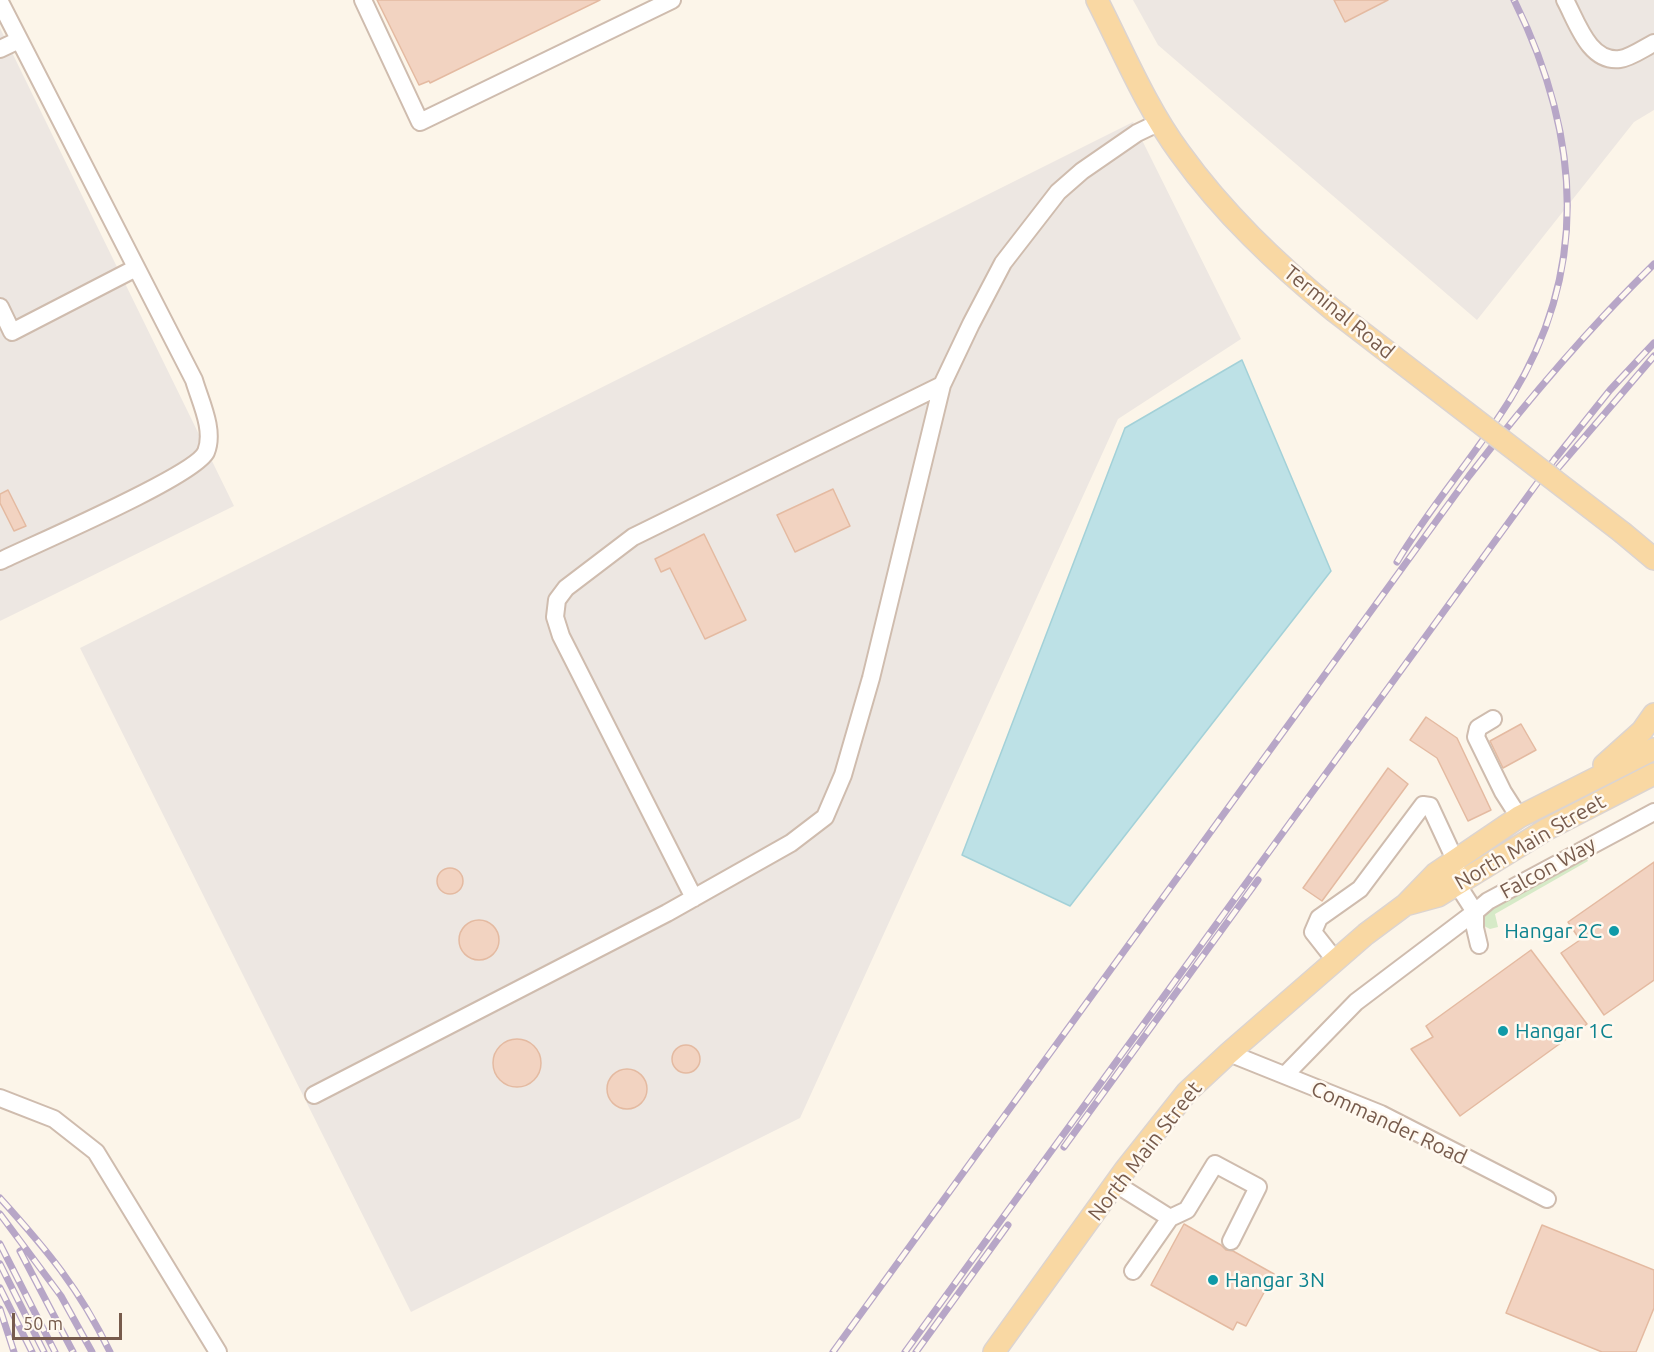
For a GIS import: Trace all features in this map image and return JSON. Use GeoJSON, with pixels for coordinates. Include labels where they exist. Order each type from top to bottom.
{"type":"FeatureCollection","features":[{"type":"Feature","properties":{"kind":"main road","name":"Terminal Road"},"geometry":{"type":"LineString","coordinates":[[1097,0],[1160,122],[1180,153],[1241,228],[1333,310],[1623,533],[1654,560]]}},
{"type":"Feature","properties":{"kind":"main road"},"geometry":{"type":"LineString","coordinates":[[1519,818],[1613,759],[1642,731],[1654,714]]}},
{"type":"Feature","properties":{"kind":"main road","name":"North Main Street"},"geometry":{"type":"LineString","coordinates":[[994,1352],[1116,1184],[1187,1092],[1229,1053],[1335,960],[1405,905],[1435,874],[1519,818],[1654,749]]}},
{"type":"Feature","properties":{"kind":"main road","name":"North Main Street"},"geometry":{"type":"LineString","coordinates":[[1405,905],[1438,896],[1547,829],[1654,774]]}},
{"type":"Feature","properties":{"kind":"street"},"geometry":{"type":"LineString","coordinates":[[363,0],[420,122],[672,0]]}},
{"type":"Feature","properties":{"kind":"street"},"geometry":{"type":"LineString","coordinates":[[1566,0],[1588,45],[1605,58],[1621,60],[1654,43]]}},
{"type":"Feature","properties":{"kind":"street"},"geometry":{"type":"LineString","coordinates":[[0,3],[194,380],[206,421],[208,441],[205,453],[195,464],[163,483],[0,561]]}},
{"type":"Feature","properties":{"kind":"street"},"geometry":{"type":"LineString","coordinates":[[0,49],[19,40]]}},
{"type":"Feature","properties":{"kind":"street"},"geometry":{"type":"LineString","coordinates":[[314,1095],[490,1007],[694,898],[791,843],[825,817],[834,800],[871,678],[910,527],[928,435],[942,385],[1003,263],[1040,212],[1082,171],[1137,134],[1160,122]]}},
{"type":"Feature","properties":{"kind":"street"},"geometry":{"type":"LineString","coordinates":[[0,307],[12,332],[136,268]]}},
{"type":"Feature","properties":{"kind":"street"},"geometry":{"type":"LineString","coordinates":[[694,898],[561,636],[555,617],[557,600],[566,588],[633,537],[942,385]]}},
{"type":"Feature","properties":{"kind":"street"},"geometry":{"type":"LineString","coordinates":[[1493,719],[1478,728],[1476,737],[1503,792],[1519,818]]}},
{"type":"Feature","properties":{"kind":"street"},"geometry":{"type":"LineString","coordinates":[[1335,960],[1313,932],[1319,918],[1360,889],[1424,805],[1430,806],[1456,862],[1457,884],[1475,912],[1475,928],[1479,945]]}},
{"type":"Feature","properties":{"kind":"street","name":"Falcon Way"},"geometry":{"type":"LineString","coordinates":[[1285,1075],[1356,1002],[1475,912],[1523,881],[1654,812]]}},
{"type":"Feature","properties":{"kind":"street","name":"Commander Road"},"geometry":{"type":"LineString","coordinates":[[1229,1053],[1381,1114],[1547,1199]]}},
{"type":"Feature","properties":{"kind":"street"},"geometry":{"type":"LineString","coordinates":[[0,1098],[54,1119],[96,1152],[218,1352]]}},
{"type":"Feature","properties":{"kind":"street"},"geometry":{"type":"LineString","coordinates":[[1133,1271],[1170,1218],[1187,1210],[1215,1164],[1258,1187],[1231,1242]]}},
{"type":"Feature","properties":{"kind":"street"},"geometry":{"type":"LineString","coordinates":[[1116,1184],[1170,1218]]}},
{"type":"Feature","properties":{"kind":"shaded area"},"geometry":{"type":"Polygon","coordinates":[[[1133,0],[1654,0],[1654,110],[1634,122],[1477,320],[1158,45],[1133,0]]]}},
{"type":"Feature","properties":{"kind":"shaded area"},"geometry":{"type":"Polygon","coordinates":[[[0,28],[234,506],[0,621],[0,28]]]}},
{"type":"Feature","properties":{"kind":"shaded area"},"geometry":{"type":"Polygon","coordinates":[[[1133,122],[1241,339],[1118,419],[800,1118],[411,1312],[80,648],[1133,122]]]}},
{"type":"Feature","properties":{"kind":"green space"},"geometry":{"type":"Polygon","coordinates":[[[1583,853],[1588,861],[1495,914],[1498,927],[1490,929],[1482,925],[1482,912],[1583,853]]]}},
{"type":"Feature","properties":{"kind":"water"},"geometry":{"type":"Polygon","coordinates":[[[1242,360],[1331,571],[1070,906],[962,855],[1125,428],[1242,360]]]}},
{"type":"Feature","properties":{"kind":"building"},"geometry":{"type":"Polygon","coordinates":[[[377,0],[600,0],[430,83],[429,81],[419,85],[377,0]]]}},
{"type":"Feature","properties":{"kind":"building"},"geometry":{"type":"Polygon","coordinates":[[[1334,0],[1388,0],[1345,22],[1334,0]]]}},
{"type":"Feature","properties":{"kind":"building"},"geometry":{"type":"Polygon","coordinates":[[[833,489],[850,526],[795,552],[777,515],[833,489]]]}},
{"type":"Feature","properties":{"kind":"building"},"geometry":{"type":"Polygon","coordinates":[[[8,490],[26,526],[14,531],[0,503],[0,494],[8,490]]]}},
{"type":"Feature","properties":{"kind":"building"},"geometry":{"type":"Polygon","coordinates":[[[704,534],[746,620],[705,639],[670,568],[661,572],[655,559],[704,534]]]}},
{"type":"Feature","properties":{"kind":"building"},"geometry":{"type":"Polygon","coordinates":[[[1426,717],[1457,738],[1491,810],[1468,821],[1437,758],[1410,740],[1426,717]]]}},
{"type":"Feature","properties":{"kind":"building"},"geometry":{"type":"Polygon","coordinates":[[[1521,724],[1536,750],[1503,768],[1490,741],[1521,724]]]}},
{"type":"Feature","properties":{"kind":"building"},"geometry":{"type":"Polygon","coordinates":[[[1388,768],[1408,784],[1322,901],[1303,888],[1388,768]]]}},
{"type":"Feature","properties":{"kind":"building","name":"Hangar 2C"},"geometry":{"type":"Polygon","coordinates":[[[1654,862],[1654,980],[1604,1015],[1561,953],[1580,940],[1568,922],[1654,862]]]}},
{"type":"Feature","properties":{"kind":"building"},"geometry":{"type":"Polygon","coordinates":[[[450,868],[459,872],[463,881],[459,890],[450,894],[441,890],[437,881],[441,872],[450,868]]]}},
{"type":"Feature","properties":{"kind":"building"},"geometry":{"type":"Polygon","coordinates":[[[479,920],[487,921],[493,926],[498,932],[498,948],[493,954],[487,959],[479,960],[471,959],[465,954],[460,948],[459,940],[460,932],[465,926],[471,921],[479,920]]]}},
{"type":"Feature","properties":{"kind":"building","name":"Hangar 1C"},"geometry":{"type":"Polygon","coordinates":[[[1531,950],[1587,1024],[1460,1116],[1411,1049],[1433,1037],[1426,1026],[1531,950]]]}},
{"type":"Feature","properties":{"kind":"building"},"geometry":{"type":"Polygon","coordinates":[[[512,1039],[522,1039],[534,1046],[541,1058],[541,1068],[534,1080],[522,1087],[512,1087],[497,1076],[493,1068],[493,1058],[504,1043],[512,1039]]]}},
{"type":"Feature","properties":{"kind":"building"},"geometry":{"type":"Polygon","coordinates":[[[686,1045],[696,1049],[700,1059],[696,1069],[686,1073],[676,1069],[672,1059],[676,1049],[686,1045]]]}},
{"type":"Feature","properties":{"kind":"building"},"geometry":{"type":"Polygon","coordinates":[[[627,1069],[641,1075],[647,1089],[641,1103],[627,1109],[613,1103],[607,1089],[613,1075],[627,1069]]]}},
{"type":"Feature","properties":{"kind":"building","name":"Hangar 3N"},"geometry":{"type":"Polygon","coordinates":[[[1184,1224],[1226,1250],[1233,1251],[1274,1274],[1246,1326],[1237,1322],[1233,1330],[1151,1285],[1184,1224]]]}},
{"type":"Feature","properties":{"kind":"building"},"geometry":{"type":"Polygon","coordinates":[[[1542,1225],[1654,1270],[1654,1308],[1636,1352],[1602,1352],[1506,1313],[1542,1225]]]}},
{"type":"Feature","properties":{"kind":"railway"},"geometry":{"type":"LineString","coordinates":[[1397,562],[1424,520],[1511,398],[1537,349],[1554,300],[1565,250],[1567,200],[1563,150],[1553,100],[1536,50],[1514,0]]}},
{"type":"Feature","properties":{"kind":"railway"},"geometry":{"type":"LineString","coordinates":[[833,1352],[1469,476],[1558,367],[1654,264]]}},
{"type":"Feature","properties":{"kind":"railway"},"geometry":{"type":"LineString","coordinates":[[905,1352],[1554,460],[1610,390],[1654,343]]}},
{"type":"Feature","properties":{"kind":"railway"},"geometry":{"type":"LineString","coordinates":[[1558,468],[1654,356]]}},
{"type":"Feature","properties":{"kind":"railway"},"geometry":{"type":"LineString","coordinates":[[1064,1147],[1258,880]]}},
{"type":"Feature","properties":{"kind":"railway"},"geometry":{"type":"LineString","coordinates":[[0,1198],[61,1270],[86,1308],[110,1352]]}},
{"type":"Feature","properties":{"kind":"railway"},"geometry":{"type":"LineString","coordinates":[[0,1214],[61,1296],[92,1352]]}},
{"type":"Feature","properties":{"kind":"railway"},"geometry":{"type":"LineString","coordinates":[[916,1352],[1008,1225]]}},
{"type":"Feature","properties":{"kind":"railway"},"geometry":{"type":"LineString","coordinates":[[0,1244],[55,1352]]}},
{"type":"Feature","properties":{"kind":"railway"},"geometry":{"type":"LineString","coordinates":[[20,1251],[73,1352]]}},
{"type":"Feature","properties":{"kind":"railway"},"geometry":{"type":"LineString","coordinates":[[0,1264],[44,1352]]}},
{"type":"Feature","properties":{"kind":"railway"},"geometry":{"type":"LineString","coordinates":[[0,1288],[32,1352]]}},
{"type":"Feature","properties":{"kind":"railway"},"geometry":{"type":"LineString","coordinates":[[0,1309],[14,1352]]}},
{"type":"Feature","properties":{"kind":"place","name":"Hangar 2C"},"geometry":{"type":"Point","coordinates":[1614,931]}},
{"type":"Feature","properties":{"kind":"place","name":"Hangar 1C"},"geometry":{"type":"Point","coordinates":[1503,1031]}},
{"type":"Feature","properties":{"kind":"place","name":"Hangar 3N"},"geometry":{"type":"Point","coordinates":[1213,1280]}}]}
